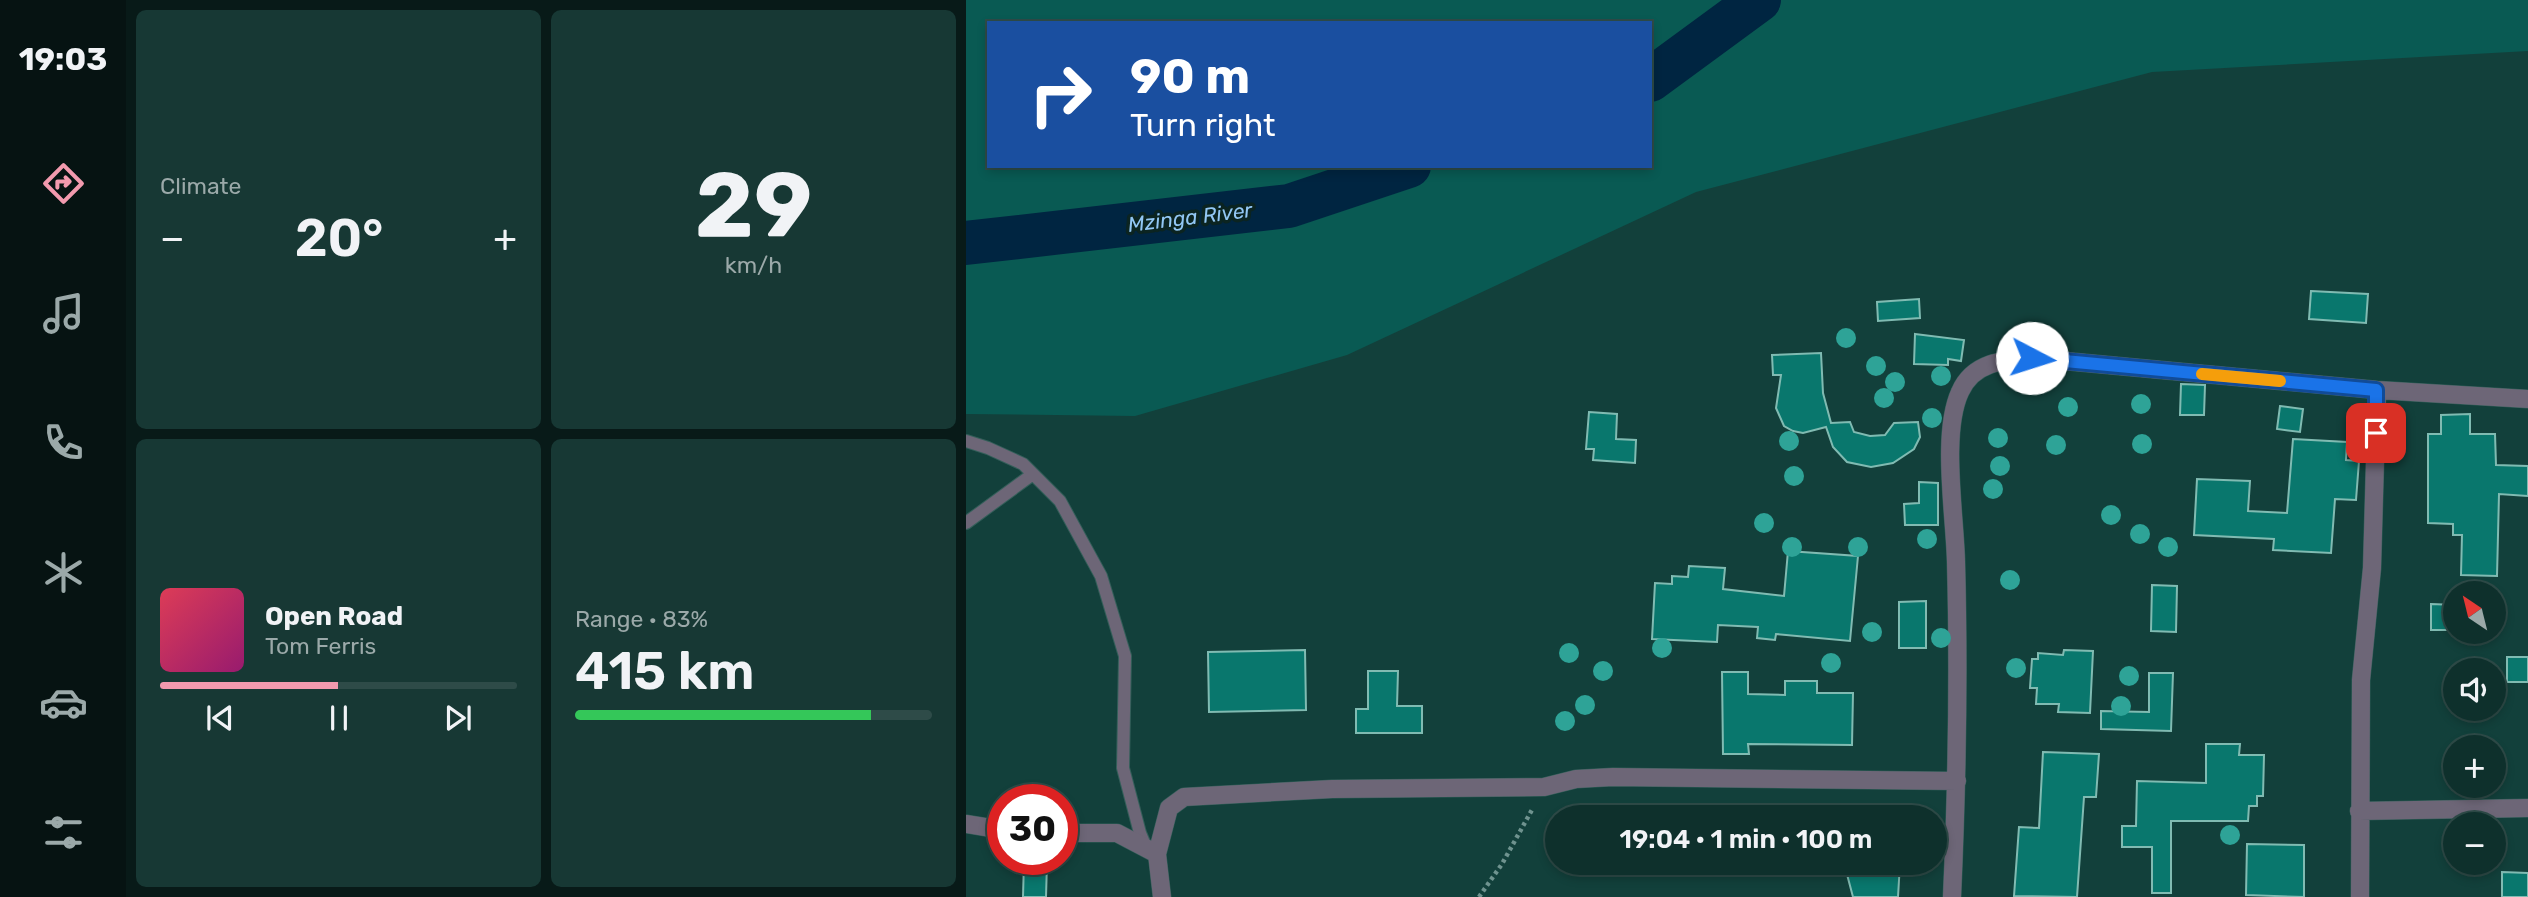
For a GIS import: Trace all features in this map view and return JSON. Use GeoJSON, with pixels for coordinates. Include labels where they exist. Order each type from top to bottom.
{"type":"FeatureCollection","features":[{"type":"Feature","properties":{"kind":"street"},"geometry":{"type":"LineString","coordinates":[[1952,897],[1957,781],[1956,562],[1951,456],[1957,400],[1971,375],[1984,365],[2002,360],[2032,358],[2376,390],[2528,399]]}},
{"type":"Feature","properties":{"kind":"street"},"geometry":{"type":"LineString","coordinates":[[2360,897],[2361,680],[2372,568],[2376,390]]}},
{"type":"Feature","properties":{"kind":"street"},"geometry":{"type":"LineString","coordinates":[[1162,897],[1152,852],[1169,808],[1184,797],[1332,789],[1544,788],[1576,779],[1613,777],[1957,781]]}},
{"type":"Feature","properties":{"kind":"street"},"geometry":{"type":"LineString","coordinates":[[2359,811],[2528,808]]}},
{"type":"Feature","properties":{"kind":"street"},"geometry":{"type":"LineString","coordinates":[[966,824],[987,827]]}},
{"type":"Feature","properties":{"kind":"street"},"geometry":{"type":"LineString","coordinates":[[1078,833],[1116,833],[1152,852]]}},
{"type":"Feature","properties":{"kind":"lane"},"geometry":{"type":"LineString","coordinates":[[966,441],[988,447],[1023,464],[1060,501],[1101,576],[1125,656],[1123,768],[1140,833],[1152,852]]}},
{"type":"Feature","properties":{"kind":"lane"},"geometry":{"type":"LineString","coordinates":[[966,523],[1033,474]]}},
{"type":"Feature","properties":{"kind":"path"},"geometry":{"type":"LineString","coordinates":[[1479,897],[1502,864],[1544,788]]}},
{"type":"Feature","properties":{"kind":"shaded area"},"geometry":{"type":"Polygon","coordinates":[[[966,0],[2528,0],[2528,51],[2152,72],[1696,192],[1347,355],[1135,416],[966,414],[966,0]]]}},
{"type":"Feature","properties":{"kind":"building"},"geometry":{"type":"Polygon","coordinates":[[[2311,291],[2368,294],[2366,323],[2309,319],[2311,291]]]}},
{"type":"Feature","properties":{"kind":"building"},"geometry":{"type":"Polygon","coordinates":[[[1919,299],[1920,318],[1878,321],[1877,302],[1919,299]]]}},
{"type":"Feature","properties":{"kind":"building"},"geometry":{"type":"Polygon","coordinates":[[[1915,334],[1964,340],[1961,361],[1948,359],[1948,365],[1914,364],[1915,334]]]}},
{"type":"Feature","properties":{"kind":"building"},"geometry":{"type":"Polygon","coordinates":[[[1821,353],[1823,393],[1831,423],[1850,422],[1854,432],[1870,436],[1885,435],[1894,423],[1918,422],[1920,437],[1914,449],[1893,463],[1871,467],[1847,462],[1833,447],[1826,427],[1803,433],[1784,426],[1776,408],[1781,375],[1773,375],[1772,355],[1821,353]]]}},
{"type":"Feature","properties":{"kind":"building"},"geometry":{"type":"Polygon","coordinates":[[[2181,384],[2205,385],[2204,415],[2180,415],[2181,384]]]}},
{"type":"Feature","properties":{"kind":"building"},"geometry":{"type":"Polygon","coordinates":[[[2280,406],[2303,409],[2300,432],[2277,429],[2280,406]]]}},
{"type":"Feature","properties":{"kind":"building"},"geometry":{"type":"Polygon","coordinates":[[[1589,412],[1617,414],[1616,439],[1636,440],[1635,463],[1593,460],[1594,449],[1586,449],[1589,412]]]}},
{"type":"Feature","properties":{"kind":"building"},"geometry":{"type":"Polygon","coordinates":[[[2470,414],[2470,434],[2495,434],[2496,465],[2528,466],[2528,496],[2499,494],[2497,576],[2461,575],[2462,535],[2453,535],[2453,524],[2428,523],[2428,434],[2441,434],[2441,415],[2470,414]]]}},
{"type":"Feature","properties":{"kind":"building"},"geometry":{"type":"Polygon","coordinates":[[[2293,439],[2347,442],[2346,460],[2359,461],[2356,500],[2335,499],[2331,553],[2273,550],[2274,539],[2194,535],[2197,479],[2250,481],[2248,511],[2287,513],[2293,439]]]}},
{"type":"Feature","properties":{"kind":"building"},"geometry":{"type":"Polygon","coordinates":[[[1919,482],[1938,483],[1938,525],[1905,525],[1904,504],[1919,503],[1919,482]]]}},
{"type":"Feature","properties":{"kind":"building"},"geometry":{"type":"Polygon","coordinates":[[[1788,551],[1858,556],[1850,641],[1776,634],[1775,640],[1757,638],[1758,627],[1718,625],[1717,642],[1652,639],[1655,583],[1672,584],[1672,576],[1688,577],[1689,566],[1725,568],[1723,589],[1784,596],[1788,551]]]}},
{"type":"Feature","properties":{"kind":"building"},"geometry":{"type":"Polygon","coordinates":[[[2152,585],[2177,586],[2176,632],[2151,631],[2152,585]]]}},
{"type":"Feature","properties":{"kind":"building"},"geometry":{"type":"Polygon","coordinates":[[[1926,601],[1926,648],[1899,648],[1899,602],[1926,601]]]}},
{"type":"Feature","properties":{"kind":"building"},"geometry":{"type":"Polygon","coordinates":[[[2431,604],[2443,604],[2443,630],[2431,630],[2431,604]]]}},
{"type":"Feature","properties":{"kind":"building"},"geometry":{"type":"Polygon","coordinates":[[[1305,650],[1306,710],[1209,712],[1208,652],[1305,650]]]}},
{"type":"Feature","properties":{"kind":"building"},"geometry":{"type":"Polygon","coordinates":[[[2064,650],[2093,651],[2090,713],[2058,712],[2059,704],[2036,704],[2037,688],[2030,688],[2032,659],[2038,659],[2038,653],[2063,655],[2064,650]]]}},
{"type":"Feature","properties":{"kind":"building"},"geometry":{"type":"Polygon","coordinates":[[[2507,657],[2528,657],[2528,682],[2507,682],[2507,657]]]}},
{"type":"Feature","properties":{"kind":"building"},"geometry":{"type":"Polygon","coordinates":[[[1368,671],[1398,671],[1397,706],[1422,706],[1422,733],[1356,733],[1356,709],[1368,709],[1368,671]]]}},
{"type":"Feature","properties":{"kind":"building"},"geometry":{"type":"Polygon","coordinates":[[[1722,672],[1748,672],[1748,694],[1785,695],[1785,681],[1817,681],[1817,693],[1853,693],[1852,745],[1748,744],[1749,754],[1723,754],[1722,672]]]}},
{"type":"Feature","properties":{"kind":"building"},"geometry":{"type":"Polygon","coordinates":[[[2149,673],[2173,673],[2171,731],[2101,729],[2101,711],[2149,712],[2149,673]]]}},
{"type":"Feature","properties":{"kind":"building"},"geometry":{"type":"Polygon","coordinates":[[[2206,744],[2240,744],[2239,755],[2264,755],[2263,796],[2257,796],[2257,806],[2249,806],[2248,821],[2171,821],[2171,893],[2152,893],[2152,847],[2122,847],[2122,826],[2136,826],[2137,781],[2206,783],[2206,744]]]}},
{"type":"Feature","properties":{"kind":"building"},"geometry":{"type":"Polygon","coordinates":[[[2043,752],[2099,754],[2096,797],[2084,797],[2077,897],[2014,896],[2019,827],[2039,828],[2043,752]]]}},
{"type":"Feature","properties":{"kind":"building"},"geometry":{"type":"Polygon","coordinates":[[[2247,844],[2304,845],[2304,897],[2246,895],[2247,844]]]}},
{"type":"Feature","properties":{"kind":"building"},"geometry":{"type":"Polygon","coordinates":[[[2506,872],[2528,873],[2528,897],[2502,897],[2502,875],[2506,875],[2506,872]]]}},
{"type":"Feature","properties":{"kind":"building"},"geometry":{"type":"Polygon","coordinates":[[[1024,875],[1047,875],[1046,897],[1023,897],[1024,875]]]}},
{"type":"Feature","properties":{"kind":"building"},"geometry":{"type":"Polygon","coordinates":[[[1847,875],[1899,875],[1898,897],[1853,897],[1847,875]]]}},
{"type":"Feature","properties":{"kind":"waterway","name":"Mzinga River"},"geometry":{"type":"LineString","coordinates":[[1652,79],[1759,0]]}},
{"type":"Feature","properties":{"kind":"waterway","name":"Mzinga River"},"geometry":{"type":"LineString","coordinates":[[966,243],[1289,206],[1403,168]]}},
{"type":"Feature","properties":{"kind":"slow traffic"},"geometry":{"type":"LineString","coordinates":[[2202,374],[2280,381]]}},
{"type":"Feature","properties":{"kind":"route"},"geometry":{"type":"LineString","coordinates":[[2032,358],[2376,390],[2376,433]]}}]}
